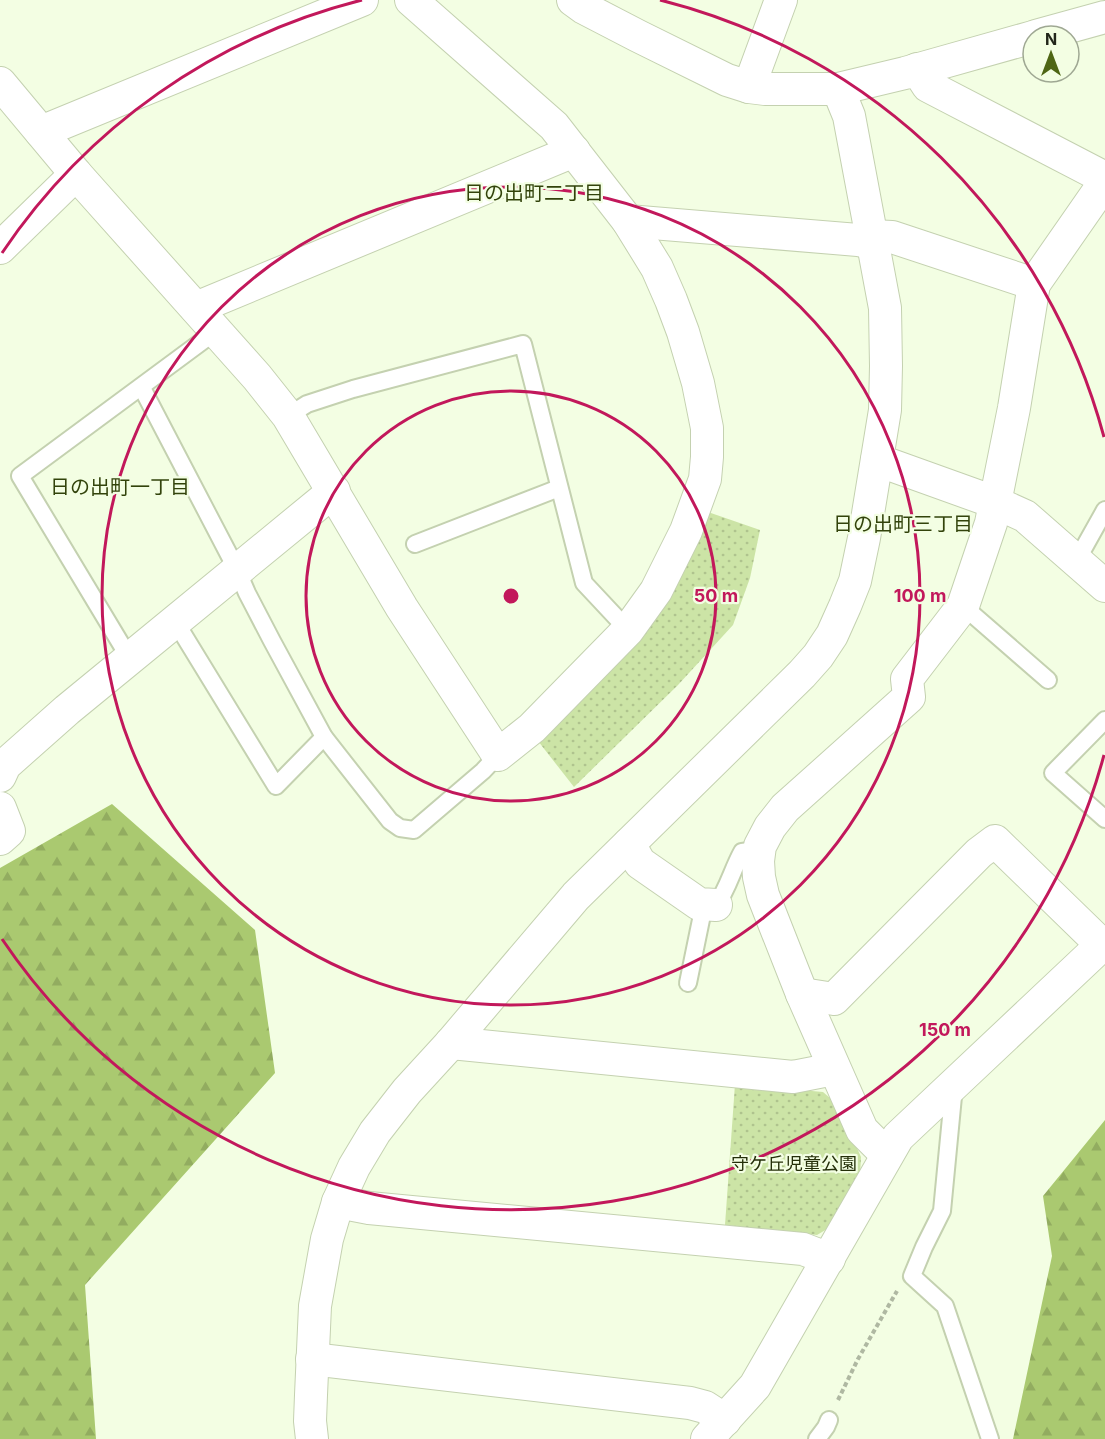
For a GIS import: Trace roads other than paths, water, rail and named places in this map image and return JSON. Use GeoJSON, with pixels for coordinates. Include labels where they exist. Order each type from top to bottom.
{"type":"FeatureCollection","features":[{"type":"Feature","properties":{"kind":"street"},"geometry":{"type":"LineString","coordinates":[[41,132],[362,0]]}},
{"type":"Feature","properties":{"kind":"street"},"geometry":{"type":"LineString","coordinates":[[0,83],[76,174],[257,377],[288,416],[402,608],[498,755],[532,728],[628,630],[656,591],[686,531],[705,479],[707,428],[698,383],[671,300],[657,268],[628,222],[554,126],[411,0]]}},
{"type":"Feature","properties":{"kind":"street"},"geometry":{"type":"LineString","coordinates":[[573,0],[584,8],[727,80],[765,89],[838,89],[1021,40]]}},
{"type":"Feature","properties":{"kind":"street"},"geometry":{"type":"LineString","coordinates":[[749,87],[781,0]]}},
{"type":"Feature","properties":{"kind":"street"},"geometry":{"type":"LineString","coordinates":[[1067,24],[1103,11]]}},
{"type":"Feature","properties":{"kind":"street"},"geometry":{"type":"LineString","coordinates":[[887,1155],[862,1130],[802,994],[763,896],[759,877],[760,846],[770,827],[785,808],[909,697],[907,679],[963,606],[991,523],[1014,408],[1034,284],[1105,180],[928,86],[917,69]]}},
{"type":"Feature","properties":{"kind":"street"},"geometry":{"type":"LineString","coordinates":[[312,1439],[310,1421],[315,1306],[327,1239],[338,1202],[354,1167],[375,1132],[407,1091],[451,1043],[576,896],[818,656],[832,634],[855,581],[885,410],[886,329],[884,298],[849,116],[838,89]]}},
{"type":"Feature","properties":{"kind":"street"},"geometry":{"type":"LineString","coordinates":[[196,308],[574,151]]}},
{"type":"Feature","properties":{"kind":"street"},"geometry":{"type":"LineString","coordinates":[[0,248],[76,174]]}},
{"type":"Feature","properties":{"kind":"street"},"geometry":{"type":"LineString","coordinates":[[628,222],[858,240],[892,237],[1034,284]]}},
{"type":"Feature","properties":{"kind":"street"},"geometry":{"type":"LineString","coordinates":[[878,460],[994,502],[1025,516],[1105,586]]}},
{"type":"Feature","properties":{"kind":"street"},"geometry":{"type":"LineString","coordinates":[[0,776],[5,765],[66,710],[334,491]]}},
{"type":"Feature","properties":{"kind":"street"},"geometry":{"type":"LineString","coordinates":[[0,808],[9,831],[0,838]]}},
{"type":"Feature","properties":{"kind":"street"},"geometry":{"type":"LineString","coordinates":[[312,1359],[690,1403],[705,1407],[716,1429],[755,1386],[898,1137],[1104,943],[995,841],[979,853],[834,999],[802,994]]}},
{"type":"Feature","properties":{"kind":"street"},"geometry":{"type":"LineString","coordinates":[[629,844],[640,863],[699,904],[710,905]]}},
{"type":"Feature","properties":{"kind":"street"},"geometry":{"type":"LineString","coordinates":[[451,1043],[793,1077],[834,1069]]}},
{"type":"Feature","properties":{"kind":"street"},"geometry":{"type":"LineString","coordinates":[[338,1202],[369,1208],[803,1249],[828,1259]]}},
{"type":"Feature","properties":{"kind":"lane"},"geometry":{"type":"LineString","coordinates":[[130,659],[21,476],[216,331]]}},
{"type":"Feature","properties":{"kind":"lane"},"geometry":{"type":"LineString","coordinates":[[288,416],[307,404],[352,389],[523,344],[584,583],[628,630]]}},
{"type":"Feature","properties":{"kind":"lane"},"geometry":{"type":"LineString","coordinates":[[142,388],[324,737],[390,821],[400,828],[414,830],[483,771],[498,755]]}},
{"type":"Feature","properties":{"kind":"lane"},"geometry":{"type":"LineString","coordinates":[[415,544],[560,488]]}},
{"type":"Feature","properties":{"kind":"lane"},"geometry":{"type":"LineString","coordinates":[[1077,560],[1105,510]]}},
{"type":"Feature","properties":{"kind":"lane"},"geometry":{"type":"LineString","coordinates":[[963,606],[1048,680]]}},
{"type":"Feature","properties":{"kind":"lane"},"geometry":{"type":"LineString","coordinates":[[175,621],[276,786],[324,737]]}},
{"type":"Feature","properties":{"kind":"lane"},"geometry":{"type":"LineString","coordinates":[[1105,720],[1053,773],[1105,819]]}},
{"type":"Feature","properties":{"kind":"lane"},"geometry":{"type":"LineString","coordinates":[[688,983],[710,905],[723,897],[742,852],[760,850]]}},
{"type":"Feature","properties":{"kind":"lane"},"geometry":{"type":"LineString","coordinates":[[954,1085],[942,1211],[912,1276],[945,1306],[990,1439]]}},
{"type":"Feature","properties":{"kind":"lane"},"geometry":{"type":"LineString","coordinates":[[817,1439],[828,1420]]}},
{"type":"Feature","properties":{"kind":"district","name":"日の出町二丁目"},"geometry":{"type":"Point","coordinates":[534,193]}},
{"type":"Feature","properties":{"kind":"district","name":"日の出町一丁目"},"geometry":{"type":"Point","coordinates":[120,487]}},
{"type":"Feature","properties":{"kind":"district","name":"日の出町三丁目"},"geometry":{"type":"Point","coordinates":[903,524]}},
{"type":"Feature","properties":{"kind":"park label","name":"守ケ丘児童公園"},"geometry":{"type":"Point","coordinates":[794,1163]}}]}
